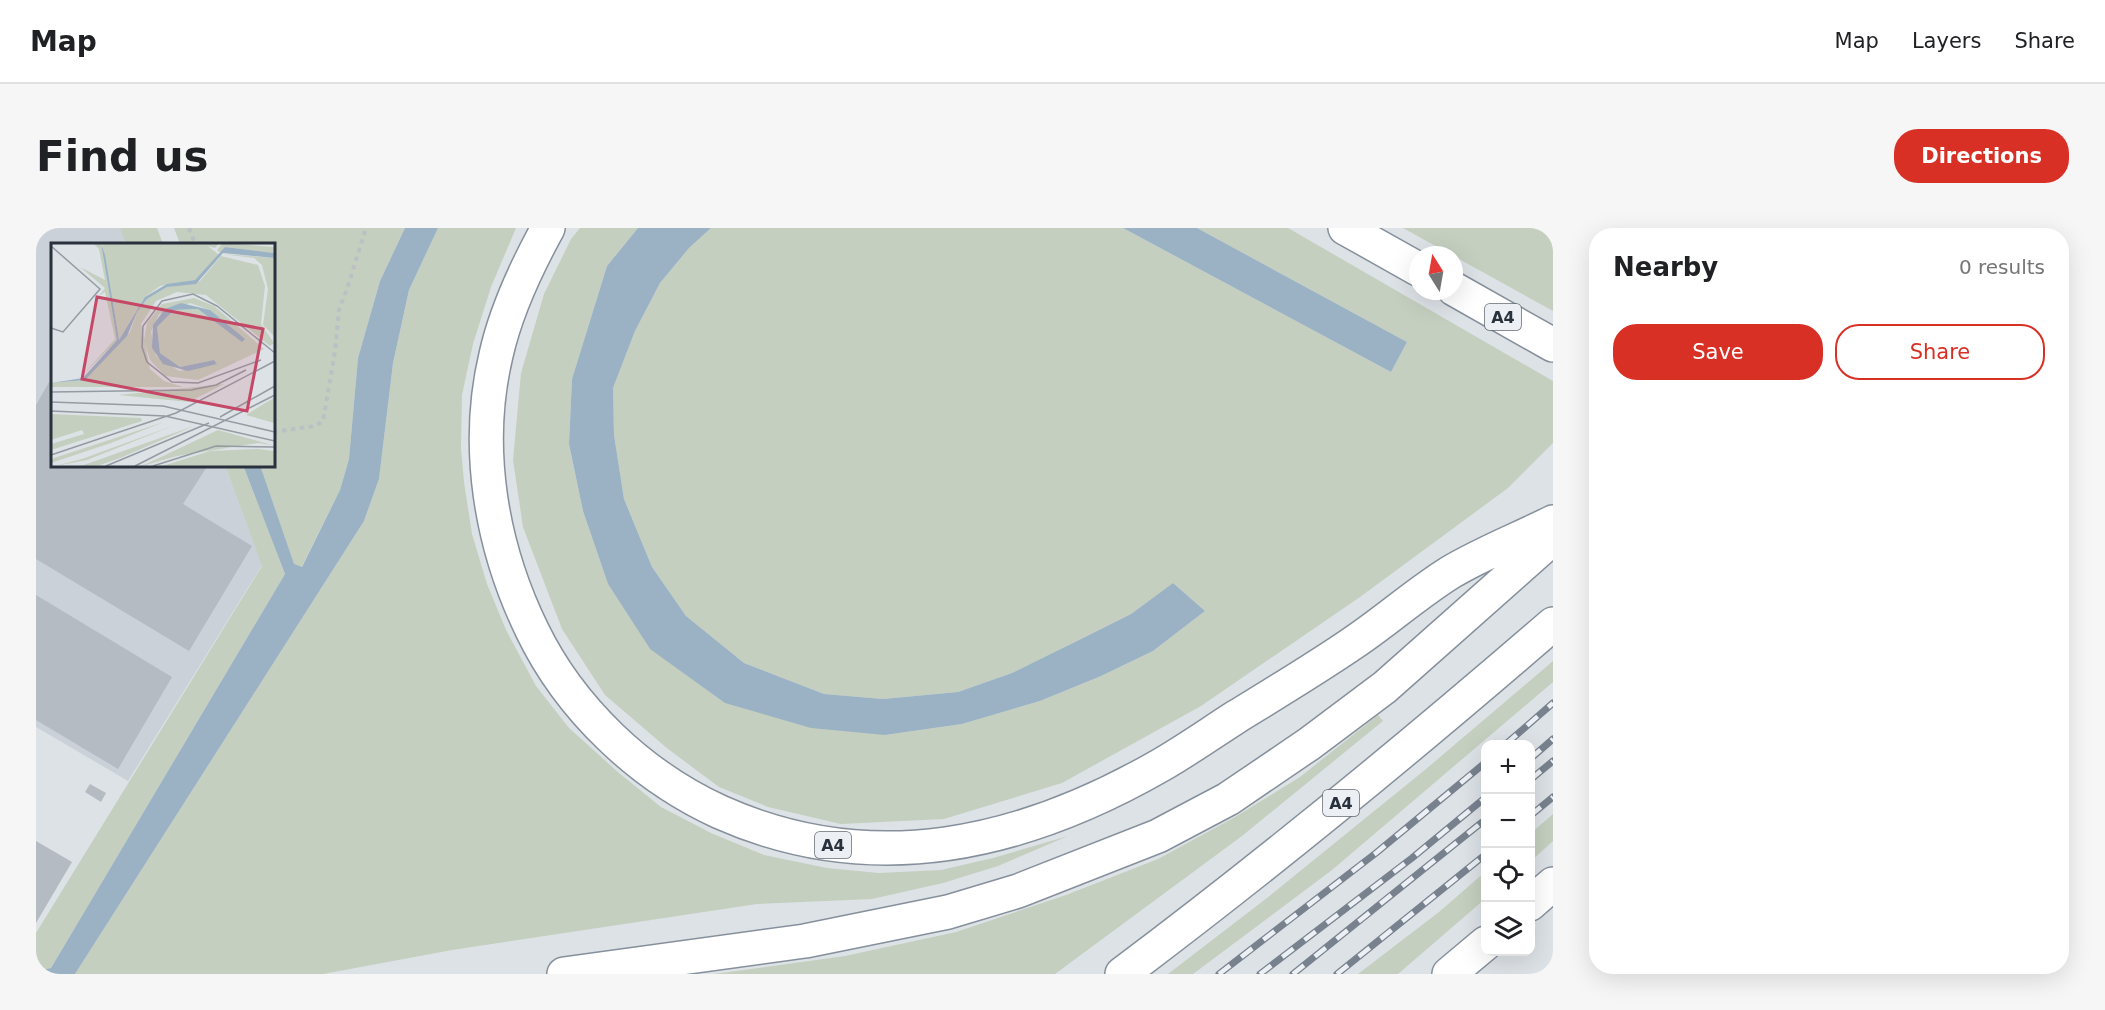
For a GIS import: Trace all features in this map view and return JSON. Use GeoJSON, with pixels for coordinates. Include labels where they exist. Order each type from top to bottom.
{"type":"FeatureCollection","features":[{"type":"Feature","properties":{"kind":"highway","name":"A4"},"geometry":{"type":"LineString","coordinates":[[549,228],[527,266],[508,312],[495,356],[488,403],[486,451],[490,498],[500,548],[513,591],[535,637],[558,675],[586,712],[621,747],[662,780],[700,803],[744,823],[794,838],[837,846],[884,850],[932,846],[982,838],[1073,809],[1161,765],[1352,644],[1451,572],[1553,522]]}},
{"type":"Feature","properties":{"kind":"highway"},"geometry":{"type":"LineString","coordinates":[[1345,228],[1409,264]]}},
{"type":"Feature","properties":{"kind":"highway","name":"A4"},"geometry":{"type":"LineString","coordinates":[[1463,294],[1553,345]]}},
{"type":"Feature","properties":{"kind":"highway"},"geometry":{"type":"LineString","coordinates":[[564,974],[805,941],[948,912],[1018,891],[1158,836],[1228,799],[1309,744],[1375,694],[1553,538]]}},
{"type":"Feature","properties":{"kind":"highway","name":"A4"},"geometry":{"type":"LineString","coordinates":[[1122,974],[1305,833],[1553,624]]}},
{"type":"Feature","properties":{"kind":"highway"},"geometry":{"type":"LineString","coordinates":[[1532,902],[1553,884]]}},
{"type":"Feature","properties":{"kind":"highway"},"geometry":{"type":"LineString","coordinates":[[1449,974],[1481,947]]}},
{"type":"Feature","properties":{"kind":"path"},"geometry":{"type":"LineString","coordinates":[[189,228],[195,243]]}},
{"type":"Feature","properties":{"kind":"path"},"geometry":{"type":"LineString","coordinates":[[274,432],[315,426],[323,421],[335,351],[339,310],[366,228]]}},
{"type":"Feature","properties":{"kind":"shaded area"},"geometry":{"type":"Polygon","coordinates":[[[36,228],[136,228],[142,243],[51,243],[51,466],[225,466],[262,565],[128,781],[36,727],[36,228]]]}},
{"type":"Feature","properties":{"kind":"green space"},"geometry":{"type":"Polygon","coordinates":[[[120,228],[157,228],[163,243],[126,243],[120,228]]]}},
{"type":"Feature","properties":{"kind":"green space"},"geometry":{"type":"Polygon","coordinates":[[[174,228],[405,228],[380,281],[358,358],[349,459],[340,490],[301,568],[294,565],[260,466],[274,466],[274,243],[180,243],[174,228]]]}},
{"type":"Feature","properties":{"kind":"green space"},"geometry":{"type":"Polygon","coordinates":[[[438,228],[516,228],[491,287],[473,344],[462,395],[461,448],[464,482],[472,534],[487,584],[506,630],[536,686],[569,728],[661,807],[711,833],[764,855],[827,868],[879,873],[941,870],[993,858],[1068,836],[998,866],[943,883],[872,899],[757,904],[452,950],[323,974],[75,974],[364,521],[379,479],[393,363],[409,290],[438,228]]]}},
{"type":"Feature","properties":{"kind":"green space"},"geometry":{"type":"Polygon","coordinates":[[[580,228],[638,228],[607,266],[572,379],[569,444],[583,511],[608,584],[650,649],[885,735],[962,724],[1040,701],[1101,676],[1153,651],[1205,611],[1173,583],[1131,614],[1012,673],[958,692],[883,699],[824,694],[744,663],[686,616],[652,567],[624,499],[614,435],[613,388],[635,331],[660,283],[689,248],[711,228],[1123,228],[1391,372],[1407,342],[1197,228],[1288,228],[1409,298],[1409,300],[1413,300],[1553,381],[1553,443],[1508,488],[1360,597],[1201,706],[1062,783],[944,819],[841,824],[768,807],[719,787],[668,749],[605,695],[562,629],[523,527],[513,460],[521,373],[544,294],[571,239],[580,228]]]}},
{"type":"Feature","properties":{"kind":"green space"},"geometry":{"type":"Polygon","coordinates":[[[1403,228],[1553,228],[1553,311],[1463,261],[1463,246],[1436,246],[1403,228]]]}},
{"type":"Feature","properties":{"kind":"green space"},"geometry":{"type":"Polygon","coordinates":[[[225,466],[243,466],[285,574],[51,968],[36,971],[36,933],[262,566],[225,466]]]}},
{"type":"Feature","properties":{"kind":"green space"},"geometry":{"type":"Polygon","coordinates":[[[1553,661],[1553,682],[1485,740],[1481,740],[1481,743],[1332,870],[1193,974],[1168,974],[1267,898],[1426,769],[1553,661]]]}},
{"type":"Feature","properties":{"kind":"green space"},"geometry":{"type":"Polygon","coordinates":[[[1378,715],[1383,721],[1242,836],[1055,974],[714,974],[845,956],[956,932],[1066,895],[1158,859],[1235,817],[1300,777],[1378,715]]]}},
{"type":"Feature","properties":{"kind":"green space"},"geometry":{"type":"Polygon","coordinates":[[[1553,814],[1553,841],[1535,857],[1535,848],[1535,830],[1553,814]]]}},
{"type":"Feature","properties":{"kind":"green space"},"geometry":{"type":"Polygon","coordinates":[[[1481,875],[1481,902],[1398,974],[1358,974],[1439,912],[1481,875]]]}},
{"type":"Feature","properties":{"kind":"water"},"geometry":{"type":"Polygon","coordinates":[[[405,228],[438,228],[409,290],[393,363],[379,479],[364,521],[75,974],[36,974],[36,971],[51,968],[285,574],[243,466],[260,466],[294,564],[302,567],[340,490],[349,459],[358,358],[380,281],[405,228]]]}},
{"type":"Feature","properties":{"kind":"water"},"geometry":{"type":"Polygon","coordinates":[[[638,228],[711,228],[689,248],[660,283],[635,331],[613,388],[614,435],[624,499],[652,567],[686,616],[744,663],[824,694],[883,699],[958,692],[1012,673],[1131,614],[1173,583],[1205,611],[1153,651],[1101,676],[1040,701],[962,724],[885,735],[811,728],[725,703],[650,649],[608,584],[583,511],[569,444],[572,379],[607,266],[638,228]]]}},
{"type":"Feature","properties":{"kind":"water"},"geometry":{"type":"Polygon","coordinates":[[[1123,228],[1197,228],[1407,342],[1391,372],[1123,228]]]}},
{"type":"Feature","properties":{"kind":"building"},"geometry":{"type":"Polygon","coordinates":[[[51,379],[51,466],[207,466],[183,504],[252,546],[189,651],[36,559],[36,405],[51,379]]]}},
{"type":"Feature","properties":{"kind":"building"},"geometry":{"type":"Polygon","coordinates":[[[36,595],[172,677],[118,769],[36,720],[36,595]]]}},
{"type":"Feature","properties":{"kind":"building"},"geometry":{"type":"Polygon","coordinates":[[[90,784],[106,793],[101,802],[85,792],[90,784]]]}},
{"type":"Feature","properties":{"kind":"building"},"geometry":{"type":"Polygon","coordinates":[[[36,841],[72,862],[36,923],[36,841]]]}},
{"type":"Feature","properties":{"kind":"railway"},"geometry":{"type":"LineString","coordinates":[[1511,740],[1553,703]]}},
{"type":"Feature","properties":{"kind":"railway"},"geometry":{"type":"LineString","coordinates":[[1535,755],[1553,739]]}},
{"type":"Feature","properties":{"kind":"railway"},"geometry":{"type":"LineString","coordinates":[[1535,776],[1553,761]]}},
{"type":"Feature","properties":{"kind":"railway"},"geometry":{"type":"LineString","coordinates":[[1219,974],[1376,853],[1481,766]]}},
{"type":"Feature","properties":{"kind":"railway"},"geometry":{"type":"LineString","coordinates":[[1535,812],[1553,797]]}},
{"type":"Feature","properties":{"kind":"railway"},"geometry":{"type":"LineString","coordinates":[[1260,974],[1412,858],[1481,801]]}},
{"type":"Feature","properties":{"kind":"railway"},"geometry":{"type":"LineString","coordinates":[[1293,974],[1481,823]]}},
{"type":"Feature","properties":{"kind":"railway"},"geometry":{"type":"LineString","coordinates":[[1337,974],[1481,858]]}}]}
